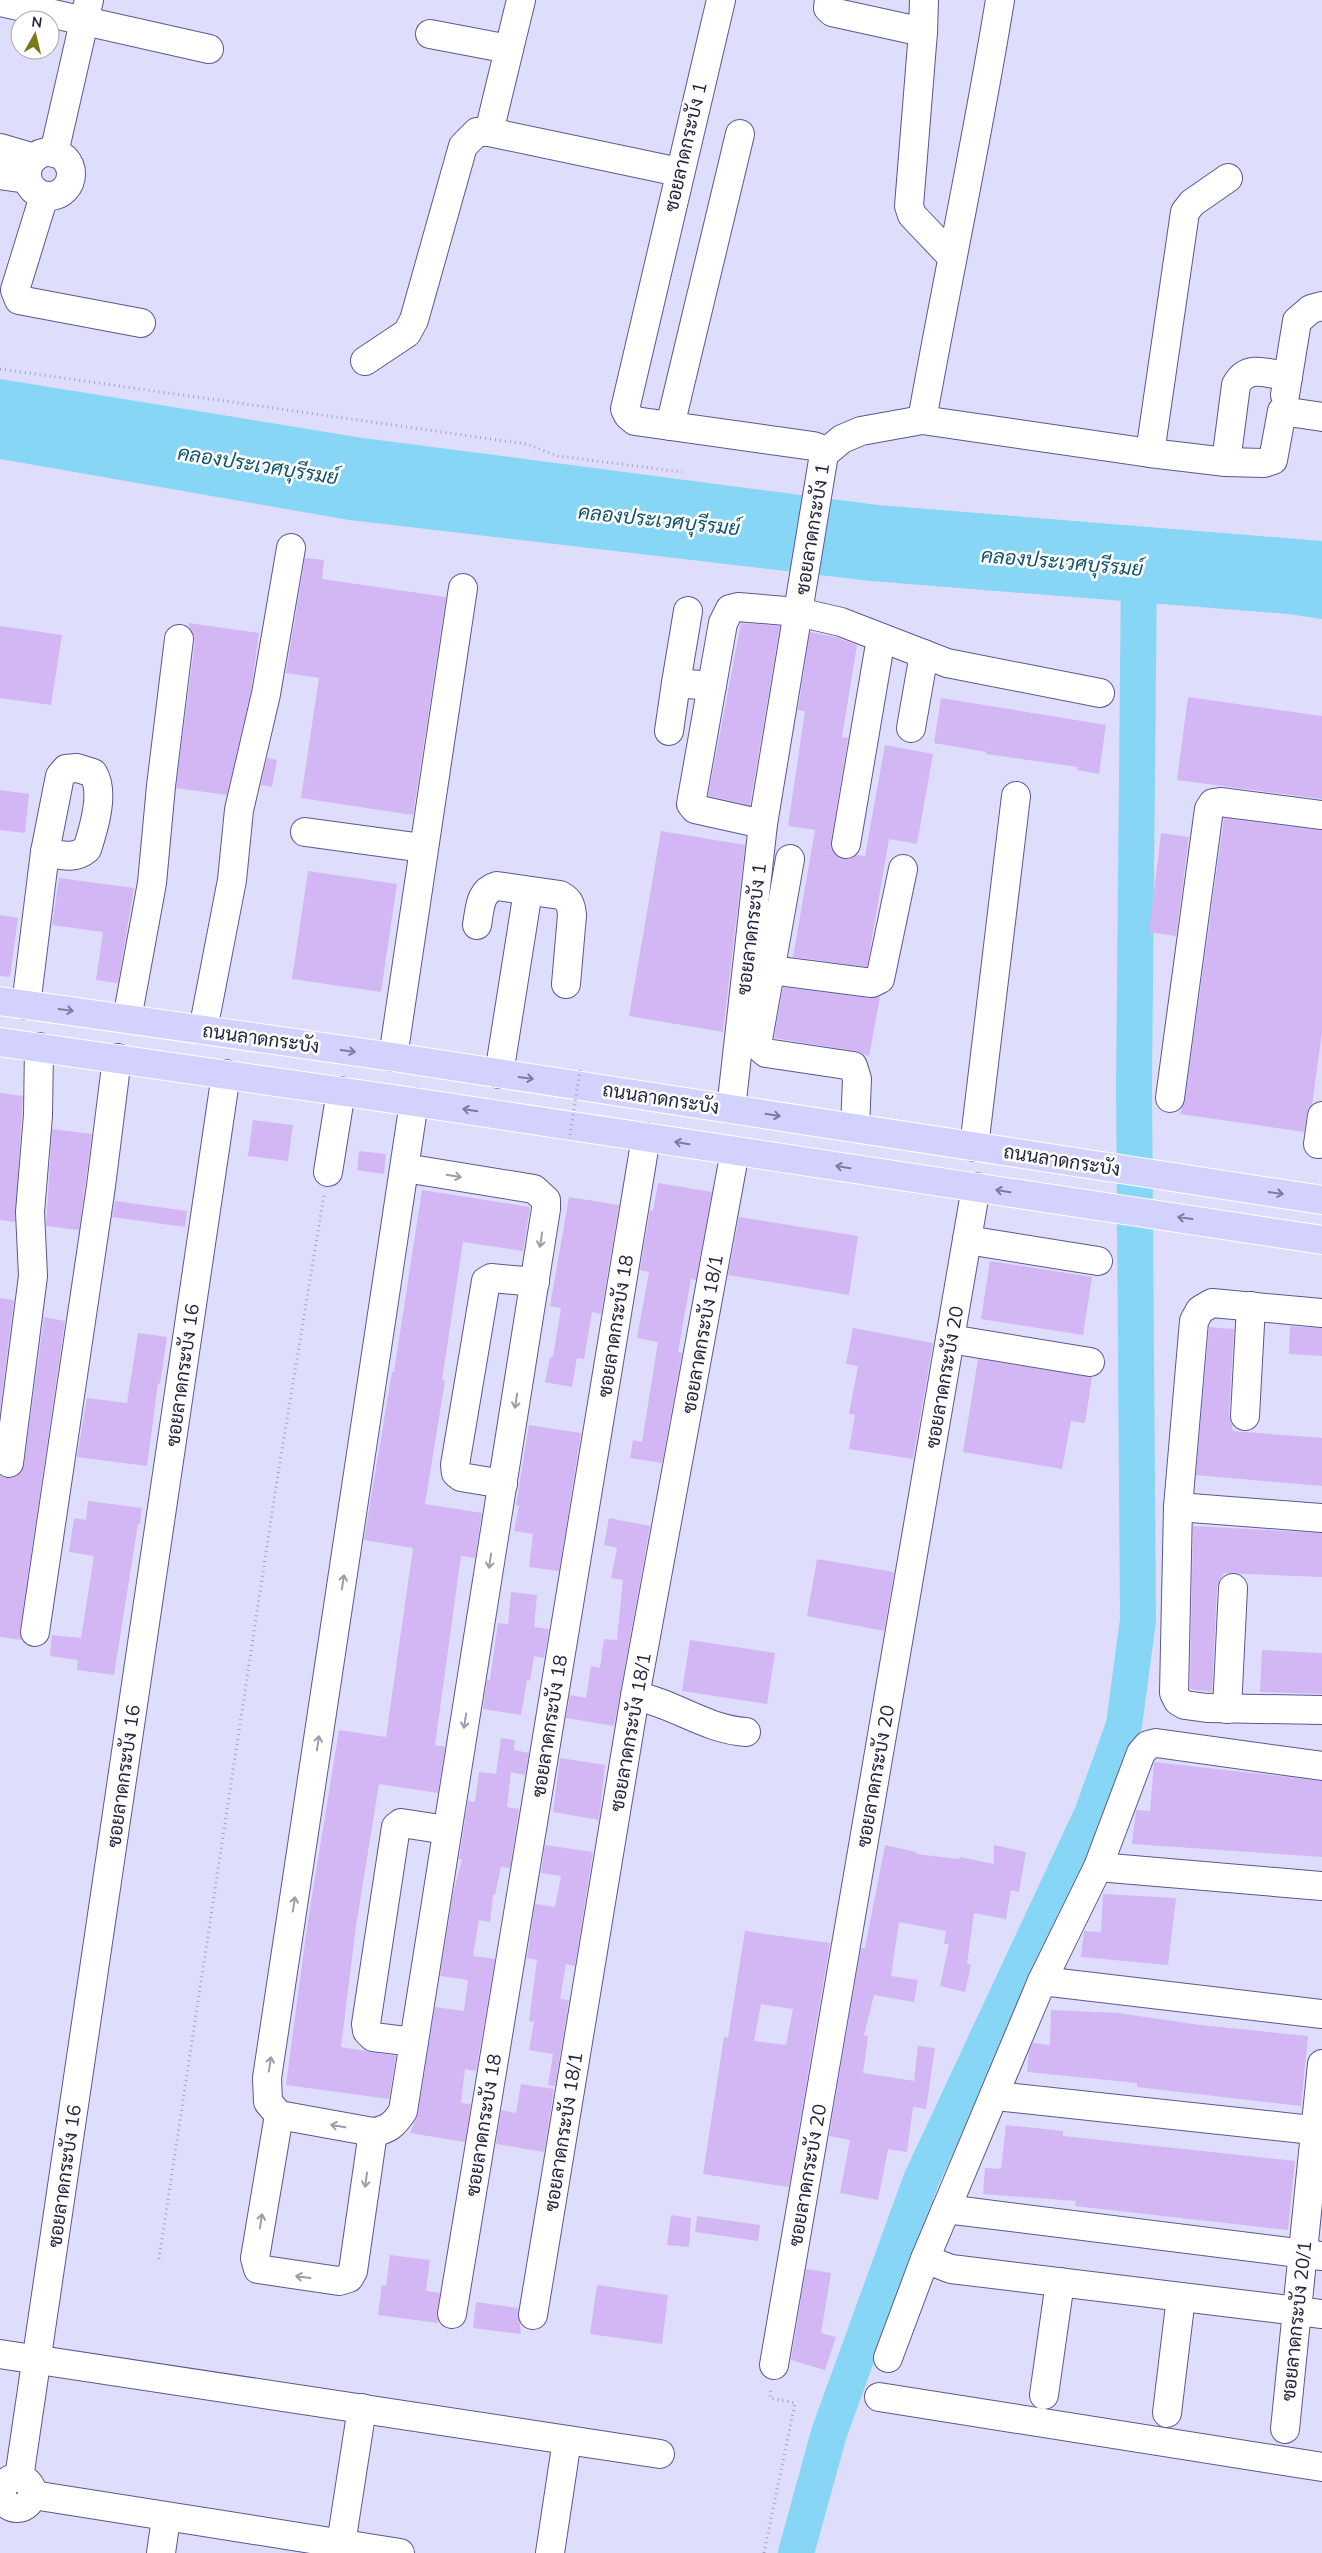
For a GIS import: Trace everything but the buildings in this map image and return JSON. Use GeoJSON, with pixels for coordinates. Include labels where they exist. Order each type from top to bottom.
{"type":"FeatureCollection","features":[{"type":"Feature","properties":{"kind":"main road","name":"ถนนลาดกระบัง"},"geometry":{"type":"LineString","coordinates":[[13,1003],[393,1057],[1322,1200]]}},
{"type":"Feature","properties":{"kind":"main road","name":"ถนนลาดกระบัง"},"geometry":{"type":"LineString","coordinates":[[0,1042],[341,1091],[1234,1225],[1322,1240]]}},
{"type":"Feature","properties":{"kind":"street"},"geometry":{"type":"LineString","coordinates":[[489,132],[521,0]]}},
{"type":"Feature","properties":{"kind":"street","name":"ซอยลาดกระบัง 1"},"geometry":{"type":"LineString","coordinates":[[720,0],[625,403],[628,415],[635,421],[813,446],[819,448],[822,466],[763,824],[731,1109]]}},
{"type":"Feature","properties":{"kind":"street"},"geometry":{"type":"LineString","coordinates":[[828,0],[828,8],[832,12],[923,32]]}},
{"type":"Feature","properties":{"kind":"street"},"geometry":{"type":"LineString","coordinates":[[924,0],[909,206],[912,214],[951,256]]}},
{"type":"Feature","properties":{"kind":"street"},"geometry":{"type":"LineString","coordinates":[[922,420],[951,256],[981,118],[1000,0]]}},
{"type":"Feature","properties":{"kind":"street"},"geometry":{"type":"LineString","coordinates":[[0,2],[86,11],[209,49]]}},
{"type":"Feature","properties":{"kind":"street"},"geometry":{"type":"LineString","coordinates":[[86,11],[39,172],[15,290],[16,297],[19,300],[140,324]]}},
{"type":"Feature","properties":{"kind":"street"},"geometry":{"type":"LineString","coordinates":[[430,34],[509,49]]}},
{"type":"Feature","properties":{"kind":"street"},"geometry":{"type":"LineString","coordinates":[[365,361],[407,333],[414,320],[463,146],[477,132],[489,132],[679,172]]}},
{"type":"Feature","properties":{"kind":"street"},"geometry":{"type":"LineString","coordinates":[[670,426],[740,134]]}},
{"type":"Feature","properties":{"kind":"street"},"geometry":{"type":"LineString","coordinates":[[0,148],[39,172]]}},
{"type":"Feature","properties":{"kind":"street"},"geometry":{"type":"LineString","coordinates":[[0,176],[39,172]]}},
{"type":"Feature","properties":{"kind":"street"},"geometry":{"type":"LineString","coordinates":[[1150,453],[1185,212],[1192,203],[1228,178]]}},
{"type":"Feature","properties":{"kind":"street"},"geometry":{"type":"LineString","coordinates":[[822,466],[842,439],[861,431],[922,420],[1150,453],[1226,462],[1264,463],[1272,460],[1297,321],[1311,309],[1322,306]]}},
{"type":"Feature","properties":{"kind":"street"},"geometry":{"type":"LineString","coordinates":[[1226,462],[1236,385],[1241,376],[1249,372],[1263,371],[1288,377]]}},
{"type":"Feature","properties":{"kind":"street"},"geometry":{"type":"LineString","coordinates":[[1282,411],[1322,417]]}},
{"type":"Feature","properties":{"kind":"street"},"geometry":{"type":"LineString","coordinates":[[203,1030],[232,880],[239,810],[266,694],[291,548]]}},
{"type":"Feature","properties":{"kind":"street"},"geometry":{"type":"LineString","coordinates":[[393,1057],[463,588]]}},
{"type":"Feature","properties":{"kind":"street"},"geometry":{"type":"LineString","coordinates":[[763,824],[692,806],[723,623],[730,609],[800,604],[947,663],[1100,693]]}},
{"type":"Feature","properties":{"kind":"street"},"geometry":{"type":"LineString","coordinates":[[669,731],[688,611]]}},
{"type":"Feature","properties":{"kind":"street"},"geometry":{"type":"LineString","coordinates":[[846,844],[881,638]]}},
{"type":"Feature","properties":{"kind":"street"},"geometry":{"type":"LineString","coordinates":[[127,1019],[152,883],[161,786],[179,639]]}},
{"type":"Feature","properties":{"kind":"street"},"geometry":{"type":"LineString","coordinates":[[910,728],[924,654]]}},
{"type":"Feature","properties":{"kind":"street"},"geometry":{"type":"LineString","coordinates":[[676,683],[712,686]]}},
{"type":"Feature","properties":{"kind":"street"},"geometry":{"type":"LineString","coordinates":[[974,1147],[1016,796]]}},
{"type":"Feature","properties":{"kind":"street"},"geometry":{"type":"LineString","coordinates":[[1170,1098],[1209,809],[1213,803],[1220,802],[1322,815]]}},
{"type":"Feature","properties":{"kind":"street"},"geometry":{"type":"LineString","coordinates":[[305,832],[423,848]]}},
{"type":"Feature","properties":{"kind":"street"},"geometry":{"type":"LineString","coordinates":[[13,1003],[45,852]]}},
{"type":"Feature","properties":{"kind":"street"},"geometry":{"type":"LineString","coordinates":[[790,859],[757,1045],[766,1053],[853,1066],[857,1079],[855,1128]]}},
{"type":"Feature","properties":{"kind":"street"},"geometry":{"type":"LineString","coordinates":[[770,970],[872,983],[880,980],[903,869]]}},
{"type":"Feature","properties":{"kind":"street"},"geometry":{"type":"LineString","coordinates":[[477,925],[483,895],[489,888],[497,886],[560,895],[571,904],[572,914],[566,984]]}},
{"type":"Feature","properties":{"kind":"street"},"geometry":{"type":"LineString","coordinates":[[499,1074],[528,890]]}},
{"type":"Feature","properties":{"kind":"street"},"geometry":{"type":"LineString","coordinates":[[9,1463],[32,1276],[30,1212],[38,1115],[38,1047]]}},
{"type":"Feature","properties":{"kind":"street"},"geometry":{"type":"LineString","coordinates":[[35,1632],[101,1186],[116,1058]]}},
{"type":"Feature","properties":{"kind":"street","name":"ซอยลาดกระบัง 16"},"geometry":{"type":"LineString","coordinates":[[13,2489],[37,2360],[226,1074]]}},
{"type":"Feature","properties":{"kind":"street"},"geometry":{"type":"LineString","coordinates":[[328,1172],[341,1091]]}},
{"type":"Feature","properties":{"kind":"street"},"geometry":{"type":"LineString","coordinates":[[406,1168],[534,1190],[541,1193],[546,1200],[546,1209],[402,2112],[396,2123],[386,2130],[372,2132],[279,2114],[268,2102],[268,2078],[406,1168],[414,1102]]}},
{"type":"Feature","properties":{"kind":"street"},"geometry":{"type":"LineString","coordinates":[[1318,1144],[1322,1116]]}},
{"type":"Feature","properties":{"kind":"street","name":"ซอยลาดกระบัง 18"},"geometry":{"type":"LineString","coordinates":[[452,2314],[646,1137]]}},
{"type":"Feature","properties":{"kind":"street","name":"ซอยลาดกระบัง 18/1"},"geometry":{"type":"LineString","coordinates":[[533,2315],[635,1696],[735,1151]]}},
{"type":"Feature","properties":{"kind":"street","name":"ซอยลาดกระบัง 20"},"geometry":{"type":"LineString","coordinates":[[774,2365],[976,1187]]}},
{"type":"Feature","properties":{"kind":"street"},"geometry":{"type":"LineString","coordinates":[[967,1240],[1098,1261]]}},
{"type":"Feature","properties":{"kind":"street"},"geometry":{"type":"LineString","coordinates":[[502,1484],[461,1478],[456,1473],[455,1465],[486,1281],[490,1278],[535,1282]]}},
{"type":"Feature","properties":{"kind":"street"},"geometry":{"type":"LineString","coordinates":[[1322,1313],[1210,1303],[1198,1314],[1193,1325],[1178,1507],[1174,1693],[1178,1701],[1185,1705],[1227,1709],[1322,1710]]}},
{"type":"Feature","properties":{"kind":"street"},"geometry":{"type":"LineString","coordinates":[[1245,1416],[1250,1306]]}},
{"type":"Feature","properties":{"kind":"street"},"geometry":{"type":"LineString","coordinates":[[950,1339],[1090,1362]]}},
{"type":"Feature","properties":{"kind":"street"},"geometry":{"type":"LineString","coordinates":[[1178,1507],[1322,1518]]}},
{"type":"Feature","properties":{"kind":"street"},"geometry":{"type":"LineString","coordinates":[[1227,1709],[1233,1588]]}},
{"type":"Feature","properties":{"kind":"street"},"geometry":{"type":"LineString","coordinates":[[635,1696],[652,1699],[711,1726],[746,1732]]}},
{"type":"Feature","properties":{"kind":"street"},"geometry":{"type":"LineString","coordinates":[[888,2358],[946,2209],[996,2096],[1042,1981],[1098,1867],[1141,1753],[1148,1745],[1156,1743],[1322,1766]]}},
{"type":"Feature","properties":{"kind":"street"},"geometry":{"type":"LineString","coordinates":[[414,2042],[373,2037],[367,2031],[366,2024],[394,1833],[396,1827],[401,1823],[447,1830]]}},
{"type":"Feature","properties":{"kind":"street"},"geometry":{"type":"LineString","coordinates":[[1098,1867],[1322,1886]]}},
{"type":"Feature","properties":{"kind":"street"},"geometry":{"type":"LineString","coordinates":[[1042,1981],[1322,2014]]}},
{"type":"Feature","properties":{"kind":"street","name":"ซอยลาดกระบัง 20/1"},"geometry":{"type":"LineString","coordinates":[[1285,2429],[1309,2313],[1322,2064]]}},
{"type":"Feature","properties":{"kind":"street"},"geometry":{"type":"LineString","coordinates":[[996,2096],[1319,2131]]}},
{"type":"Feature","properties":{"kind":"street"},"geometry":{"type":"LineString","coordinates":[[279,2114],[255,2258],[258,2269],[271,2272],[339,2281],[349,2278],[353,2271],[372,2132]]}},
{"type":"Feature","properties":{"kind":"street"},"geometry":{"type":"LineString","coordinates":[[946,2209],[1312,2255]]}},
{"type":"Feature","properties":{"kind":"street"},"geometry":{"type":"LineString","coordinates":[[926,2259],[951,2268],[1309,2313]]}},
{"type":"Feature","properties":{"kind":"street"},"geometry":{"type":"LineString","coordinates":[[1044,2395],[1060,2282]]}},
{"type":"Feature","properties":{"kind":"street"},"geometry":{"type":"LineString","coordinates":[[1167,2413],[1181,2297]]}},
{"type":"Feature","properties":{"kind":"street"},"geometry":{"type":"LineString","coordinates":[[0,2354],[660,2454]]}},
{"type":"Feature","properties":{"kind":"street"},"geometry":{"type":"LineString","coordinates":[[879,2397],[1322,2467]]}},
{"type":"Feature","properties":{"kind":"street"},"geometry":{"type":"LineString","coordinates":[[341,2544],[362,2408]]}},
{"type":"Feature","properties":{"kind":"street"},"geometry":{"type":"LineString","coordinates":[[550,2553],[567,2440]]}},
{"type":"Feature","properties":{"kind":"street"},"geometry":{"type":"LineString","coordinates":[[13,2489],[166,2518],[400,2553]]}},
{"type":"Feature","properties":{"kind":"street"},"geometry":{"type":"LineString","coordinates":[[161,2553],[166,2518]]}},
{"type":"Feature","properties":{"kind":"path"},"geometry":{"type":"LineString","coordinates":[[0,369],[526,444],[558,456],[682,472]]}},
{"type":"Feature","properties":{"kind":"path"},"geometry":{"type":"LineString","coordinates":[[570,1135],[580,1070]]}},
{"type":"Feature","properties":{"kind":"path"},"geometry":{"type":"LineString","coordinates":[[159,2259],[277,1480],[328,1172]]}},
{"type":"Feature","properties":{"kind":"path"},"geometry":{"type":"LineString","coordinates":[[764,2553],[795,2403],[770,2398],[774,2365]]}},
{"type":"Feature","properties":{"kind":"water","name":"คลองประเวศบุรีรมย์"},"geometry":{"type":"Polygon","coordinates":[[[0,379],[363,438],[878,505],[1322,541],[1322,619],[1288,614],[871,581],[349,520],[0,459],[0,379]]]}},
{"type":"Feature","properties":{"kind":"waterway","name":"คลองประเวศบุรีรมย์"},"geometry":{"type":"LineString","coordinates":[[796,2553],[829,2433],[921,2180],[1092,1814],[1124,1725],[1138,1620],[1134,1087],[1139,569]]}}]}
